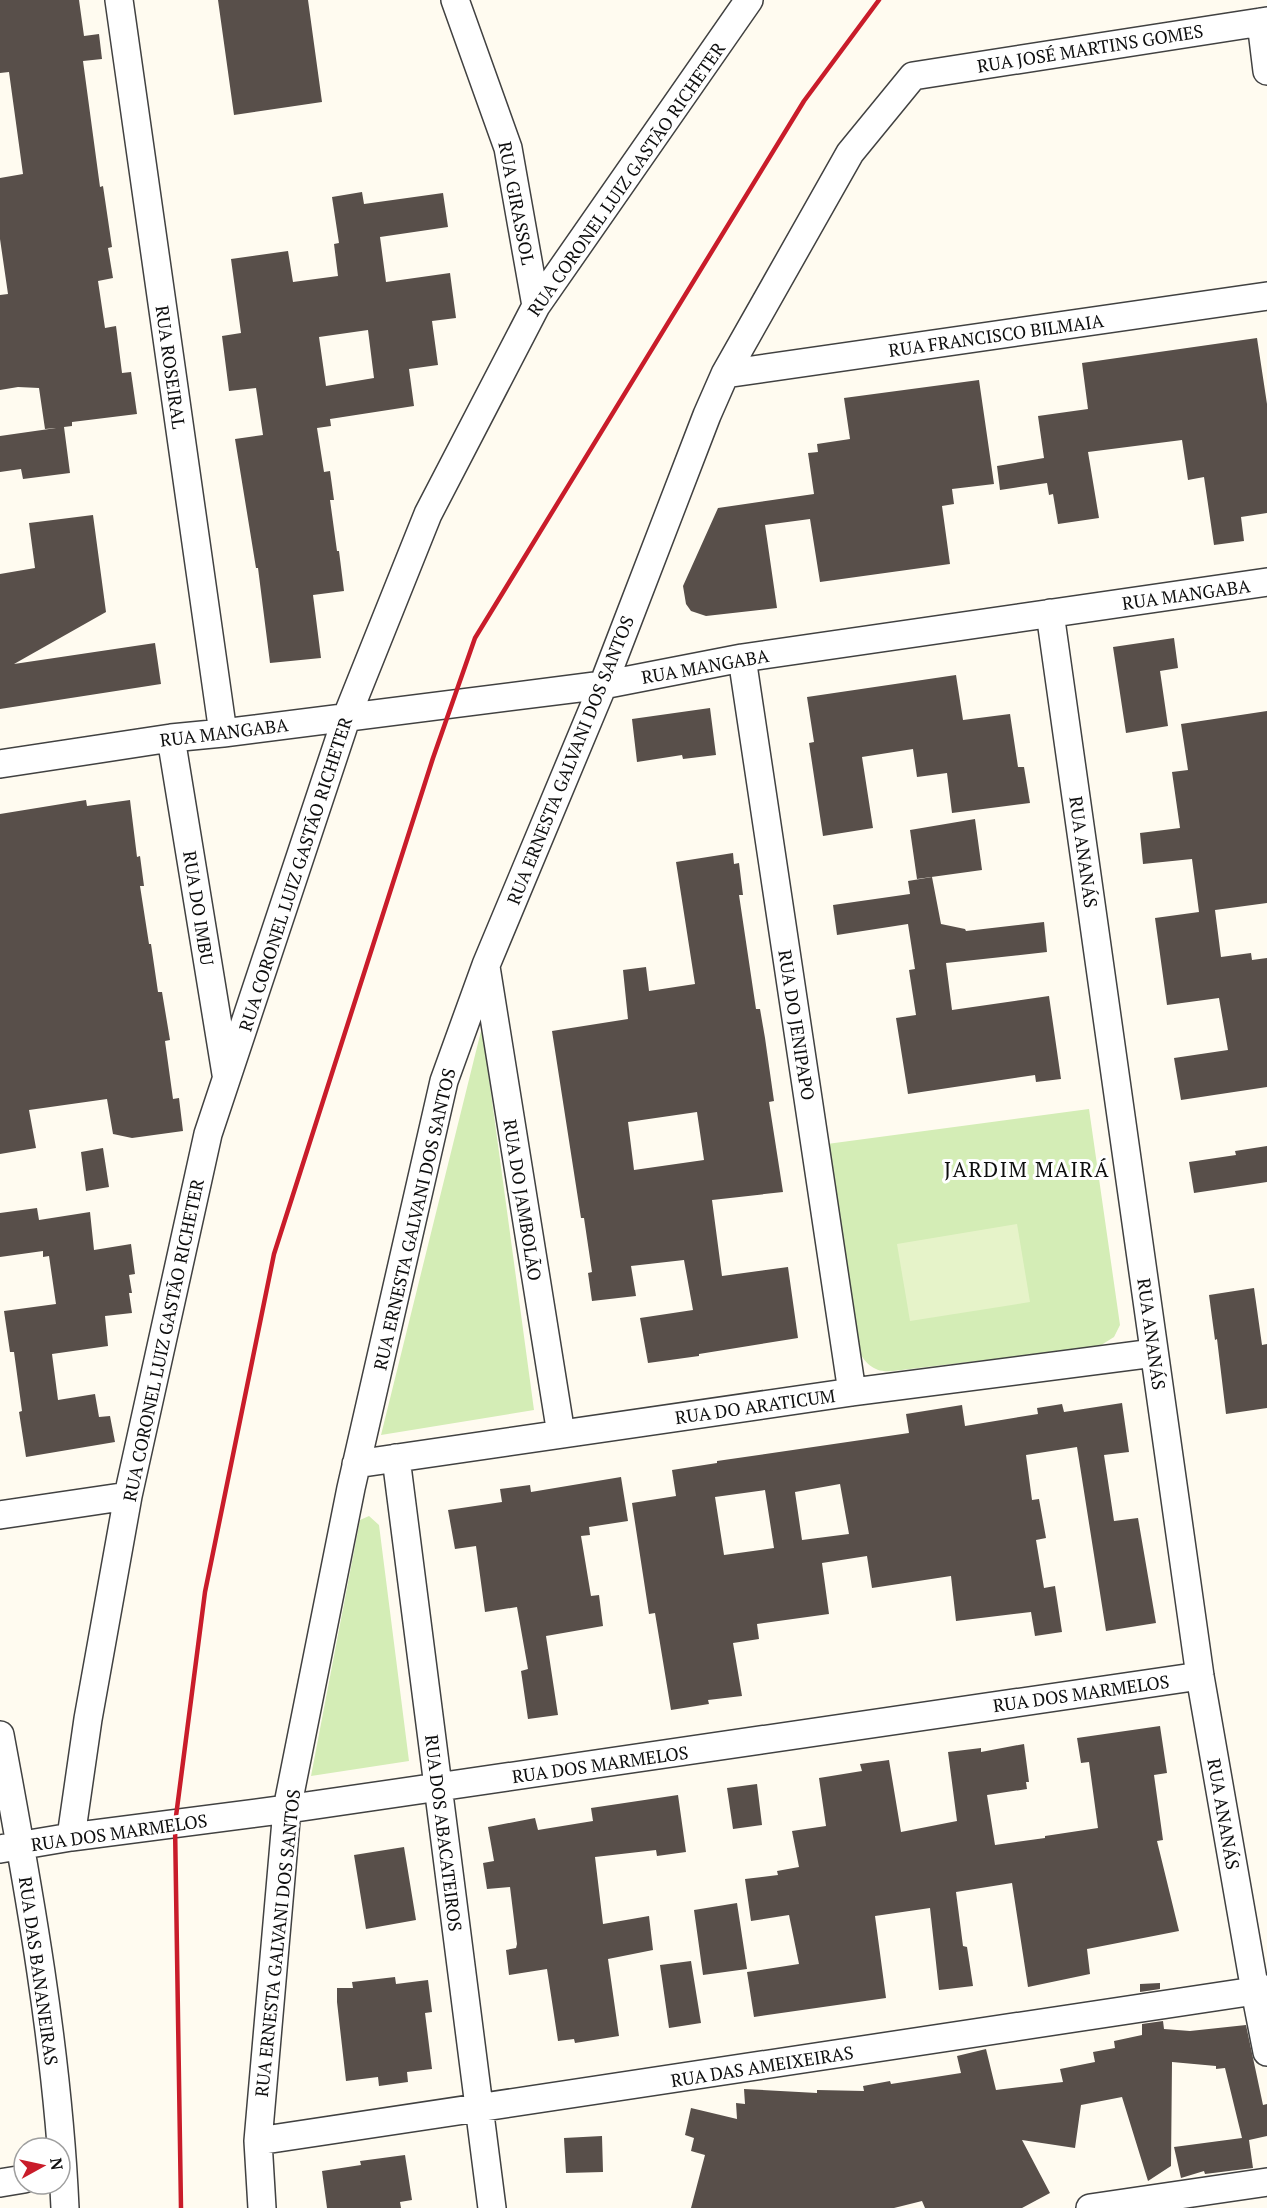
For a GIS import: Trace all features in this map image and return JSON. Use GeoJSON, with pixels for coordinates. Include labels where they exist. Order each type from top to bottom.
{"type":"FeatureCollection","features":[{"type":"Feature","properties":{"kind":"street","name":"RUA ROSEIRAL"},"geometry":{"type":"LineString","coordinates":[[119,0],[224,733]]}},
{"type":"Feature","properties":{"kind":"street","name":"RUA GIRASSOL"},"geometry":{"type":"LineString","coordinates":[[455,0],[508,148],[536,306]]}},
{"type":"Feature","properties":{"kind":"street","name":"RUA CORONEL LUIZ GASTÃO RICHETER"},"geometry":{"type":"LineString","coordinates":[[71,1837],[88,1719],[128,1496],[208,1134],[347,716],[428,514],[536,306],[749,0]]}},
{"type":"Feature","properties":{"kind":"street"},"geometry":{"type":"LineString","coordinates":[[1264,21],[1267,71]]}},
{"type":"Feature","properties":{"kind":"street","name":"RUA JOSÉ MARTINS GOMES"},"geometry":{"type":"LineString","coordinates":[[913,76],[1264,21]]}},
{"type":"Feature","properties":{"kind":"street","name":"RUA ERNESTA GALVANI DOS SANTOS"},"geometry":{"type":"LineString","coordinates":[[262,2208],[258,2141],[287,1809],[356,1464],[444,1081],[486,965],[603,685],[725,374],[850,153],[913,76]]}},
{"type":"Feature","properties":{"kind":"street","name":"RUA FRANCISCO BILMAIA"},"geometry":{"type":"LineString","coordinates":[[725,374],[1267,296]]}},
{"type":"Feature","properties":{"kind":"street","name":"RUA MANGABA"},"geometry":{"type":"LineString","coordinates":[[0,764],[171,738],[603,685],[742,658],[1267,582]]}},
{"type":"Feature","properties":{"kind":"street","name":"RUA ANANÁS"},"geometry":{"type":"LineString","coordinates":[[1050,613],[1200,1676],[1261,1990],[1267,2052]]}},
{"type":"Feature","properties":{"kind":"street","name":"RUA DO JENIPAPO"},"geometry":{"type":"LineString","coordinates":[[742,658],[852,1392]]}},
{"type":"Feature","properties":{"kind":"street","name":"RUA DO IMBU"},"geometry":{"type":"LineString","coordinates":[[171,738],[227,1078]]}},
{"type":"Feature","properties":{"kind":"street","name":"RUA DO JAMBOLÃO"},"geometry":{"type":"LineString","coordinates":[[486,965],[561,1434]]}},
{"type":"Feature","properties":{"kind":"street","name":"RUA DO ARATICUM"},"geometry":{"type":"LineString","coordinates":[[356,1464],[852,1392],[1154,1353]]}},
{"type":"Feature","properties":{"kind":"street","name":"RUA DOS ABACATEIROS"},"geometry":{"type":"LineString","coordinates":[[396,1458],[492,2208]]}},
{"type":"Feature","properties":{"kind":"street"},"geometry":{"type":"LineString","coordinates":[[0,1515],[128,1496]]}},
{"type":"Feature","properties":{"kind":"street","name":"RUA DOS MARMELOS"},"geometry":{"type":"LineString","coordinates":[[10,1847],[1200,1676]]}},
{"type":"Feature","properties":{"kind":"street","name":"RUA DAS BANANEIRAS"},"geometry":{"type":"LineString","coordinates":[[0,1735],[10,1847],[51,2055],[59,2136]]}},
{"type":"Feature","properties":{"kind":"street","name":"RUA DAS AMEIXEIRAS"},"geometry":{"type":"LineString","coordinates":[[258,2141],[1261,1990]]}},
{"type":"Feature","properties":{"kind":"street"},"geometry":{"type":"LineString","coordinates":[[1090,2208],[1267,2182]]}},
{"type":"Feature","properties":{"kind":"green space"},"geometry":{"type":"Polygon","coordinates":[[[482,1027],[534,1410],[381,1435],[482,1027]]]}},
{"type":"Feature","properties":{"kind":"green space"},"geometry":{"type":"Polygon","coordinates":[[[1089,1109],[1120,1325],[1114,1337],[1098,1347],[893,1371],[881,1371],[867,1363],[857,1349],[827,1144],[1089,1109]]]}},
{"type":"Feature","properties":{"kind":"green space"},"geometry":{"type":"Polygon","coordinates":[[[1017,1224],[1030,1302],[910,1321],[897,1244],[1017,1224]]]}},
{"type":"Feature","properties":{"kind":"green space"},"geometry":{"type":"Polygon","coordinates":[[[369,1516],[379,1525],[409,1761],[311,1776],[360,1520],[369,1516]]]}},
{"type":"Feature","properties":{"kind":"building"},"geometry":{"type":"Polygon","coordinates":[[[0,0],[79,0],[84,36],[99,34],[102,59],[83,61],[100,187],[103,186],[112,247],[108,248],[113,278],[98,281],[105,328],[116,326],[122,373],[131,372],[137,414],[72,422],[72,426],[64,427],[70,473],[23,479],[21,469],[0,472],[0,436],[56,428],[45,429],[39,388],[18,387],[0,390],[0,295],[8,294],[0,239],[0,178],[23,174],[9,72],[0,73],[0,0]]]}},
{"type":"Feature","properties":{"kind":"building"},"geometry":{"type":"Polygon","coordinates":[[[218,0],[308,0],[322,102],[234,115],[218,0]]]}},
{"type":"Feature","properties":{"kind":"building"},"geometry":{"type":"Polygon","coordinates":[[[362,192],[364,204],[443,193],[448,227],[380,237],[386,282],[450,273],[456,318],[432,321],[438,365],[409,369],[414,406],[330,419],[331,426],[317,428],[324,472],[330,471],[334,500],[330,500],[344,591],[313,595],[321,658],[270,663],[258,568],[256,568],[235,439],[263,435],[256,388],[229,391],[222,336],[241,333],[231,259],[288,251],[293,282],[338,276],[334,244],[339,243],[332,197],[362,192]],[[368,330],[319,337],[326,386],[374,378],[368,330]]]}},
{"type":"Feature","properties":{"kind":"building"},"geometry":{"type":"Polygon","coordinates":[[[1257,338],[1267,404],[1267,513],[1241,517],[1244,541],[1214,545],[1204,477],[1188,480],[1182,440],[1088,452],[1099,518],[1058,524],[1053,494],[1049,495],[1047,483],[1000,490],[997,466],[1044,458],[1038,416],[1088,409],[1082,363],[1257,338]]]}},
{"type":"Feature","properties":{"kind":"building"},"geometry":{"type":"Polygon","coordinates":[[[979,380],[994,484],[952,489],[954,504],[942,506],[950,564],[820,582],[810,519],[765,525],[777,608],[706,616],[691,611],[686,604],[683,586],[718,508],[814,494],[808,453],[818,452],[817,444],[850,439],[844,398],[979,380]]]}},
{"type":"Feature","properties":{"kind":"building"},"geometry":{"type":"Polygon","coordinates":[[[93,515],[106,612],[14,664],[155,643],[161,684],[0,709],[0,574],[35,568],[29,523],[93,515]]]}},
{"type":"Feature","properties":{"kind":"building"},"geometry":{"type":"Polygon","coordinates":[[[1174,638],[1178,668],[1160,671],[1168,726],[1126,733],[1113,647],[1174,638]]]}},
{"type":"Feature","properties":{"kind":"building"},"geometry":{"type":"Polygon","coordinates":[[[956,675],[963,720],[1010,714],[1018,767],[1024,767],[1030,803],[952,813],[947,773],[917,777],[913,749],[862,757],[873,828],[823,836],[809,743],[814,742],[807,697],[956,675]]]}},
{"type":"Feature","properties":{"kind":"building"},"geometry":{"type":"Polygon","coordinates":[[[710,708],[716,755],[683,759],[682,755],[637,762],[632,719],[710,708]]]}},
{"type":"Feature","properties":{"kind":"building"},"geometry":{"type":"Polygon","coordinates":[[[1267,711],[1267,903],[1215,910],[1221,957],[1251,953],[1252,960],[1267,958],[1267,1087],[1181,1100],[1174,1058],[1228,1050],[1219,998],[1167,1005],[1155,918],[1199,912],[1192,859],[1143,864],[1140,833],[1180,828],[1172,772],[1188,770],[1181,724],[1267,711]]]}},
{"type":"Feature","properties":{"kind":"building"},"geometry":{"type":"Polygon","coordinates":[[[86,800],[87,806],[130,800],[137,857],[140,856],[144,886],[140,886],[149,944],[151,944],[158,992],[162,992],[170,1040],[165,1041],[173,1099],[179,1098],[183,1131],[132,1138],[113,1134],[107,1099],[29,1110],[36,1148],[0,1154],[0,814],[86,800]]]}},
{"type":"Feature","properties":{"kind":"building"},"geometry":{"type":"Polygon","coordinates":[[[975,819],[982,870],[917,879],[910,830],[975,819]]]}},
{"type":"Feature","properties":{"kind":"building"},"geometry":{"type":"Polygon","coordinates":[[[733,853],[734,864],[739,863],[743,895],[739,895],[756,1009],[760,1009],[765,1038],[774,1101],[769,1102],[783,1192],[712,1200],[722,1276],[788,1267],[798,1338],[648,1363],[640,1318],[693,1310],[684,1260],[631,1266],[636,1296],[592,1301],[588,1273],[592,1272],[584,1218],[581,1218],[552,1031],[628,1019],[623,970],[646,967],[649,991],[695,984],[676,862],[733,853]],[[697,1112],[628,1122],[634,1170],[704,1160],[697,1112]]]}},
{"type":"Feature","properties":{"kind":"building"},"geometry":{"type":"Polygon","coordinates":[[[932,877],[941,924],[966,931],[1044,922],[1047,952],[946,963],[952,1010],[1049,996],[1061,1079],[1036,1082],[1035,1075],[908,1094],[896,1018],[916,1015],[909,970],[915,969],[908,924],[837,935],[833,905],[910,894],[908,881],[932,877]]]}},
{"type":"Feature","properties":{"kind":"building"},"geometry":{"type":"Polygon","coordinates":[[[1267,1146],[1267,1182],[1194,1193],[1189,1162],[1236,1155],[1235,1151],[1267,1146]]]}},
{"type":"Feature","properties":{"kind":"building"},"geometry":{"type":"Polygon","coordinates":[[[103,1148],[109,1187],[86,1191],[81,1152],[103,1148]]]}},
{"type":"Feature","properties":{"kind":"building"},"geometry":{"type":"Polygon","coordinates":[[[37,1208],[39,1220],[90,1212],[94,1250],[131,1244],[135,1274],[129,1275],[132,1313],[105,1316],[108,1346],[52,1354],[58,1400],[95,1394],[99,1417],[110,1416],[115,1442],[26,1457],[19,1412],[22,1411],[14,1352],[10,1352],[4,1311],[56,1304],[49,1256],[43,1257],[43,1251],[0,1257],[0,1213],[37,1208]]]}},
{"type":"Feature","properties":{"kind":"building"},"geometry":{"type":"Polygon","coordinates":[[[1254,1288],[1262,1345],[1267,1344],[1267,1408],[1226,1414],[1209,1295],[1254,1288]]]}},
{"type":"Feature","properties":{"kind":"building"},"geometry":{"type":"Polygon","coordinates":[[[1122,1403],[1129,1452],[1104,1455],[1114,1521],[1138,1518],[1156,1623],[1106,1631],[1077,1447],[1026,1455],[1032,1500],[1039,1499],[1046,1538],[1036,1540],[1044,1588],[1055,1586],[1062,1632],[1035,1636],[1031,1612],[956,1621],[951,1576],[872,1588],[867,1556],[822,1563],[829,1614],[757,1624],[759,1639],[733,1643],[742,1696],[708,1700],[709,1704],[671,1710],[655,1613],[649,1614],[632,1503],[676,1496],[672,1470],[717,1463],[717,1461],[909,1433],[906,1414],[962,1405],[965,1426],[1038,1414],[1037,1408],[1062,1404],[1064,1412],[1122,1403]],[[840,1484],[795,1492],[802,1540],[849,1534],[840,1484]],[[765,1490],[715,1497],[724,1555],[774,1548],[765,1490]]]}},
{"type":"Feature","properties":{"kind":"building"},"geometry":{"type":"Polygon","coordinates":[[[621,1477],[628,1521],[589,1527],[590,1535],[581,1536],[591,1596],[599,1595],[603,1626],[546,1636],[558,1715],[528,1719],[521,1671],[528,1669],[517,1607],[485,1612],[476,1546],[455,1549],[448,1510],[502,1502],[500,1489],[530,1485],[531,1492],[621,1477]]]}},
{"type":"Feature","properties":{"kind":"building"},"geometry":{"type":"Polygon","coordinates":[[[1160,1726],[1167,1773],[1154,1775],[1163,1840],[1157,1841],[1179,1931],[1087,1949],[1090,1974],[1028,1987],[1012,1883],[956,1892],[963,1946],[967,1947],[973,1986],[939,1990],[930,1908],[875,1916],[886,1998],[754,2017],[747,1972],[799,1964],[789,1915],[751,1921],[745,1879],[778,1875],[777,1871],[799,1867],[792,1831],[826,1826],[819,1778],[862,1771],[860,1764],[889,1760],[901,1832],[957,1821],[948,1752],[981,1748],[981,1752],[1024,1744],[1029,1782],[1026,1782],[1027,1789],[987,1795],[995,1845],[1045,1838],[1045,1836],[1098,1828],[1089,1762],[1081,1763],[1077,1738],[1160,1726]]]}},
{"type":"Feature","properties":{"kind":"building"},"geometry":{"type":"Polygon","coordinates":[[[757,1784],[762,1825],[733,1829],[727,1788],[757,1784]]]}},
{"type":"Feature","properties":{"kind":"building"},"geometry":{"type":"Polygon","coordinates":[[[678,1795],[686,1852],[657,1856],[656,1850],[595,1857],[603,1924],[649,1916],[653,1950],[608,1959],[619,2036],[575,2043],[574,2039],[558,2041],[547,1969],[509,1975],[506,1950],[516,1948],[517,1944],[510,1887],[487,1889],[483,1863],[494,1861],[488,1827],[535,1818],[538,1830],[593,1821],[591,1808],[678,1795]]]}},
{"type":"Feature","properties":{"kind":"building"},"geometry":{"type":"Polygon","coordinates":[[[404,1847],[416,1920],[366,1929],[354,1855],[404,1847]]]}},
{"type":"Feature","properties":{"kind":"building"},"geometry":{"type":"Polygon","coordinates":[[[737,1903],[747,1969],[703,1975],[694,1910],[737,1903]]]}},
{"type":"Feature","properties":{"kind":"building"},"geometry":{"type":"Polygon","coordinates":[[[691,1961],[701,2023],[669,2028],[660,1965],[691,1961]]]}},
{"type":"Feature","properties":{"kind":"building"},"geometry":{"type":"Polygon","coordinates":[[[395,1977],[396,1984],[428,1980],[432,2012],[425,2013],[432,2069],[407,2072],[408,2082],[379,2086],[378,2077],[346,2081],[337,1988],[353,1988],[352,1982],[395,1977]]]}},
{"type":"Feature","properties":{"kind":"building"},"geometry":{"type":"Polygon","coordinates":[[[1160,1983],[1160,1989],[1140,1992],[1140,1984],[1160,1983]]]}},
{"type":"Feature","properties":{"kind":"building"},"geometry":{"type":"Polygon","coordinates":[[[1163,2021],[1164,2029],[1190,2031],[1246,2025],[1263,2105],[1267,2104],[1267,2136],[1249,2140],[1253,2168],[1205,2174],[1204,2171],[1181,2178],[1174,2147],[1242,2138],[1225,2068],[1216,2069],[1216,2066],[1172,2062],[1171,2166],[1148,2181],[1122,2097],[1081,2105],[1075,2148],[1022,2140],[1050,2193],[1022,2208],[925,2208],[922,2201],[894,2208],[691,2208],[705,2155],[691,2151],[694,2138],[685,2135],[691,2108],[737,2119],[736,2103],[745,2104],[744,2089],[817,2093],[817,2090],[864,2091],[863,2086],[961,2073],[957,2056],[986,2049],[996,2090],[1063,2082],[1060,2069],[1095,2062],[1093,2052],[1115,2048],[1114,2041],[1142,2035],[1142,2024],[1163,2021]]]}},
{"type":"Feature","properties":{"kind":"building"},"geometry":{"type":"Polygon","coordinates":[[[602,2136],[603,2172],[566,2173],[564,2138],[602,2136]]]}},
{"type":"Feature","properties":{"kind":"building"},"geometry":{"type":"Polygon","coordinates":[[[405,2155],[412,2200],[400,2202],[401,2208],[327,2208],[322,2171],[361,2165],[360,2161],[405,2155]]]}},
{"type":"Feature","properties":{"kind":"railway"},"geometry":{"type":"LineString","coordinates":[[181,2208],[175,1824],[205,1592],[274,1254],[433,758],[475,638],[804,101],[879,0]]}},
{"type":"Feature","properties":{"kind":"district","name":"JARDIM MAIRÁ"},"geometry":{"type":"Point","coordinates":[1027,1169]}}]}
